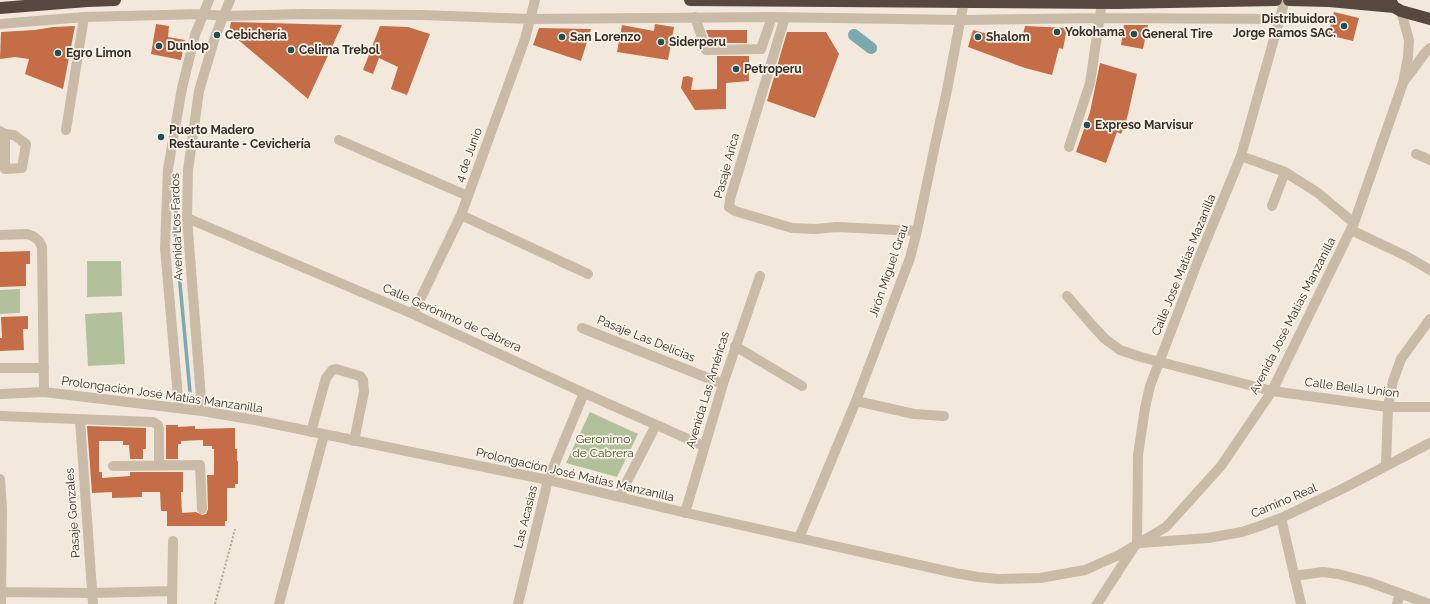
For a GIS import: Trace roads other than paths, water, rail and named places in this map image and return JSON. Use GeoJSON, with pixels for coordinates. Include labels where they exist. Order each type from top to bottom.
{"type":"FeatureCollection","features":[{"type":"Feature","properties":{"kind":"highway"},"geometry":{"type":"LineString","coordinates":[[0,8],[115,0]]}},
{"type":"Feature","properties":{"kind":"highway"},"geometry":{"type":"LineString","coordinates":[[690,0],[1102,2],[1276,0]]}},
{"type":"Feature","properties":{"kind":"highway"},"geometry":{"type":"LineString","coordinates":[[1289,0],[1329,1],[1395,6],[1430,19]]}},
{"type":"Feature","properties":{"kind":"street","name":"Avenida Los Fardos"},"geometry":{"type":"LineString","coordinates":[[179,408],[165,248],[168,169],[182,88],[195,35],[202,14],[209,0]]}},
{"type":"Feature","properties":{"kind":"street","name":"Avenida Los Fardos"},"geometry":{"type":"LineString","coordinates":[[202,411],[187,218],[188,170],[199,91],[223,16],[230,0]]}},
{"type":"Feature","properties":{"kind":"street","name":"4 de Junio"},"geometry":{"type":"LineString","coordinates":[[413,314],[461,215],[525,39],[535,0]]}},
{"type":"Feature","properties":{"kind":"street","name":"Calle Jose Matias Mazanilla"},"geometry":{"type":"LineString","coordinates":[[1136,544],[1137,484],[1140,440],[1148,393],[1199,258],[1241,156],[1285,0]]}},
{"type":"Feature","properties":{"kind":"street","name":"Jirón Miguel Grau"},"geometry":{"type":"LineString","coordinates":[[799,538],[856,401],[910,258],[946,95],[964,1]]}},
{"type":"Feature","properties":{"kind":"street"},"geometry":{"type":"LineString","coordinates":[[1070,147],[1090,83],[1102,2]]}},
{"type":"Feature","properties":{"kind":"street","name":"Avenida José Matías Manzanilla"},"geometry":{"type":"LineString","coordinates":[[1136,544],[1166,527],[1221,466],[1272,391],[1353,227],[1403,83],[1408,57],[1409,40],[1395,6]]}},
{"type":"Feature","properties":{"kind":"street"},"geometry":{"type":"LineString","coordinates":[[0,24],[84,17],[202,14],[223,16],[304,14],[414,15],[530,19],[785,17],[961,20],[1100,18],[1280,19]]}},
{"type":"Feature","properties":{"kind":"street"},"geometry":{"type":"LineString","coordinates":[[66,130],[84,17]]}},
{"type":"Feature","properties":{"kind":"street"},"geometry":{"type":"LineString","coordinates":[[695,17],[706,50],[761,49],[772,17]]}},
{"type":"Feature","properties":{"kind":"street","name":"Pasaje Arica"},"geometry":{"type":"LineString","coordinates":[[785,17],[732,191],[729,207],[735,211],[792,228],[815,229],[837,227],[917,231]]}},
{"type":"Feature","properties":{"kind":"street","name":"Avenida José Matías Manzanilla"},"geometry":{"type":"LineString","coordinates":[[1403,83],[1430,48]]}},
{"type":"Feature","properties":{"kind":"street"},"geometry":{"type":"LineString","coordinates":[[182,88],[199,91]]}},
{"type":"Feature","properties":{"kind":"street"},"geometry":{"type":"LineString","coordinates":[[339,140],[468,196]]}},
{"type":"Feature","properties":{"kind":"street"},"geometry":{"type":"LineString","coordinates":[[1416,154],[1430,160]]}},
{"type":"Feature","properties":{"kind":"street"},"geometry":{"type":"LineString","coordinates":[[1241,156],[1286,172],[1318,193],[1353,227],[1430,270]]}},
{"type":"Feature","properties":{"kind":"street"},"geometry":{"type":"LineString","coordinates":[[1272,206],[1286,172]]}},
{"type":"Feature","properties":{"kind":"street"},"geometry":{"type":"LineString","coordinates":[[461,215],[588,274]]}},
{"type":"Feature","properties":{"kind":"street","name":"Calle Gerónimo de Cabrera"},"geometry":{"type":"LineString","coordinates":[[187,218],[413,314],[656,426],[704,446]]}},
{"type":"Feature","properties":{"kind":"street"},"geometry":{"type":"LineString","coordinates":[[0,234],[27,234],[33,236],[39,241],[42,247],[44,392]]}},
{"type":"Feature","properties":{"kind":"street","name":"Avenida Las Américas"},"geometry":{"type":"LineString","coordinates":[[685,512],[735,346],[760,276]]}},
{"type":"Feature","properties":{"kind":"street","name":"Calle Bella Union"},"geometry":{"type":"LineString","coordinates":[[1067,296],[1105,339],[1120,350],[1159,362],[1272,391],[1388,407],[1430,407]]}},
{"type":"Feature","properties":{"kind":"street"},"geometry":{"type":"LineString","coordinates":[[1386,465],[1388,407],[1393,381],[1401,359],[1430,320]]}},
{"type":"Feature","properties":{"kind":"street","name":"Pasaje Las Delicias"},"geometry":{"type":"LineString","coordinates":[[582,328],[723,384]]}},
{"type":"Feature","properties":{"kind":"street"},"geometry":{"type":"LineString","coordinates":[[735,346],[802,386]]}},
{"type":"Feature","properties":{"kind":"street"},"geometry":{"type":"LineString","coordinates":[[0,368],[44,368]]}},
{"type":"Feature","properties":{"kind":"street"},"geometry":{"type":"LineString","coordinates":[[312,432],[326,378],[332,370],[336,369],[360,376],[363,380],[364,392],[354,441]]}},
{"type":"Feature","properties":{"kind":"street","name":"Prolongación José Matías Manzanilla"},"geometry":{"type":"LineString","coordinates":[[0,394],[44,392],[202,411],[255,420],[548,480],[955,573],[998,579],[1040,578],[1085,570],[1119,555],[1136,544]]}},
{"type":"Feature","properties":{"kind":"street","name":"Las Acasias"},"geometry":{"type":"LineString","coordinates":[[518,604],[548,480],[584,393]]}},
{"type":"Feature","properties":{"kind":"street"},"geometry":{"type":"LineString","coordinates":[[856,401],[914,414],[944,416]]}},
{"type":"Feature","properties":{"kind":"street"},"geometry":{"type":"LineString","coordinates":[[0,416],[153,422],[158,425],[159,465]]}},
{"type":"Feature","properties":{"kind":"street","name":"Pasaje Gonzales"},"geometry":{"type":"LineString","coordinates":[[80,420],[93,604]]}},
{"type":"Feature","properties":{"kind":"street"},"geometry":{"type":"LineString","coordinates":[[619,497],[656,426]]}},
{"type":"Feature","properties":{"kind":"street"},"geometry":{"type":"LineString","coordinates":[[279,604],[324,435]]}},
{"type":"Feature","properties":{"kind":"street","name":"Camino Real"},"geometry":{"type":"LineString","coordinates":[[1136,544],[1208,538],[1242,532],[1281,518],[1342,489],[1430,443]]}},
{"type":"Feature","properties":{"kind":"street"},"geometry":{"type":"LineString","coordinates":[[113,466],[200,465],[202,509]]}},
{"type":"Feature","properties":{"kind":"street"},"geometry":{"type":"LineString","coordinates":[[0,479],[1,604]]}},
{"type":"Feature","properties":{"kind":"street"},"geometry":{"type":"LineString","coordinates":[[1281,518],[1301,604]]}},
{"type":"Feature","properties":{"kind":"street"},"geometry":{"type":"LineString","coordinates":[[172,604],[173,541]]}},
{"type":"Feature","properties":{"kind":"street"},"geometry":{"type":"LineString","coordinates":[[1097,604],[1136,544]]}},
{"type":"Feature","properties":{"kind":"street"},"geometry":{"type":"LineString","coordinates":[[1294,576],[1323,572],[1338,574],[1369,582],[1429,604]]}},
{"type":"Feature","properties":{"kind":"street"},"geometry":{"type":"LineString","coordinates":[[1,592],[92,593],[172,591]]}},
{"type":"Feature","properties":{"kind":"street"},"geometry":{"type":"LineString","coordinates":[[1397,604],[1400,593]]}},
{"type":"Feature","properties":{"kind":"waterway"},"geometry":{"type":"LineString","coordinates":[[854,35],[871,48]]}},
{"type":"Feature","properties":{"kind":"waterway"},"geometry":{"type":"LineString","coordinates":[[176,210],[175,230],[190,392]]}},
{"type":"Feature","properties":{"kind":"place","name":"Distribuidora Jorge Ramos SAC."},"geometry":{"type":"Point","coordinates":[1344,26]}},
{"type":"Feature","properties":{"kind":"place","name":"Yokohama"},"geometry":{"type":"Point","coordinates":[1057,32]}},
{"type":"Feature","properties":{"kind":"place","name":"General Tire"},"geometry":{"type":"Point","coordinates":[1134,34]}},
{"type":"Feature","properties":{"kind":"place","name":"Cebichería"},"geometry":{"type":"Point","coordinates":[217,35]}},
{"type":"Feature","properties":{"kind":"place","name":"San Lorenzo"},"geometry":{"type":"Point","coordinates":[562,37]}},
{"type":"Feature","properties":{"kind":"place","name":"Shalom"},"geometry":{"type":"Point","coordinates":[978,37]}},
{"type":"Feature","properties":{"kind":"place","name":"Siderperu"},"geometry":{"type":"Point","coordinates":[661,42]}},
{"type":"Feature","properties":{"kind":"place","name":"Dunlop"},"geometry":{"type":"Point","coordinates":[159,46]}},
{"type":"Feature","properties":{"kind":"place","name":"Celima Trebol"},"geometry":{"type":"Point","coordinates":[291,50]}},
{"type":"Feature","properties":{"kind":"place","name":"Egro Limon"},"geometry":{"type":"Point","coordinates":[58,53]}},
{"type":"Feature","properties":{"kind":"place","name":"Petroperu"},"geometry":{"type":"Point","coordinates":[736,69]}},
{"type":"Feature","properties":{"kind":"place","name":"Expreso Marvisur"},"geometry":{"type":"Point","coordinates":[1087,125]}},
{"type":"Feature","properties":{"kind":"place","name":"Puerto Madero Restaurante - Cevichería"},"geometry":{"type":"Point","coordinates":[161,137]}},
{"type":"Feature","properties":{"kind":"park label","name":"Geronimo de Cabrera"},"geometry":{"type":"Point","coordinates":[603,446]}}]}
